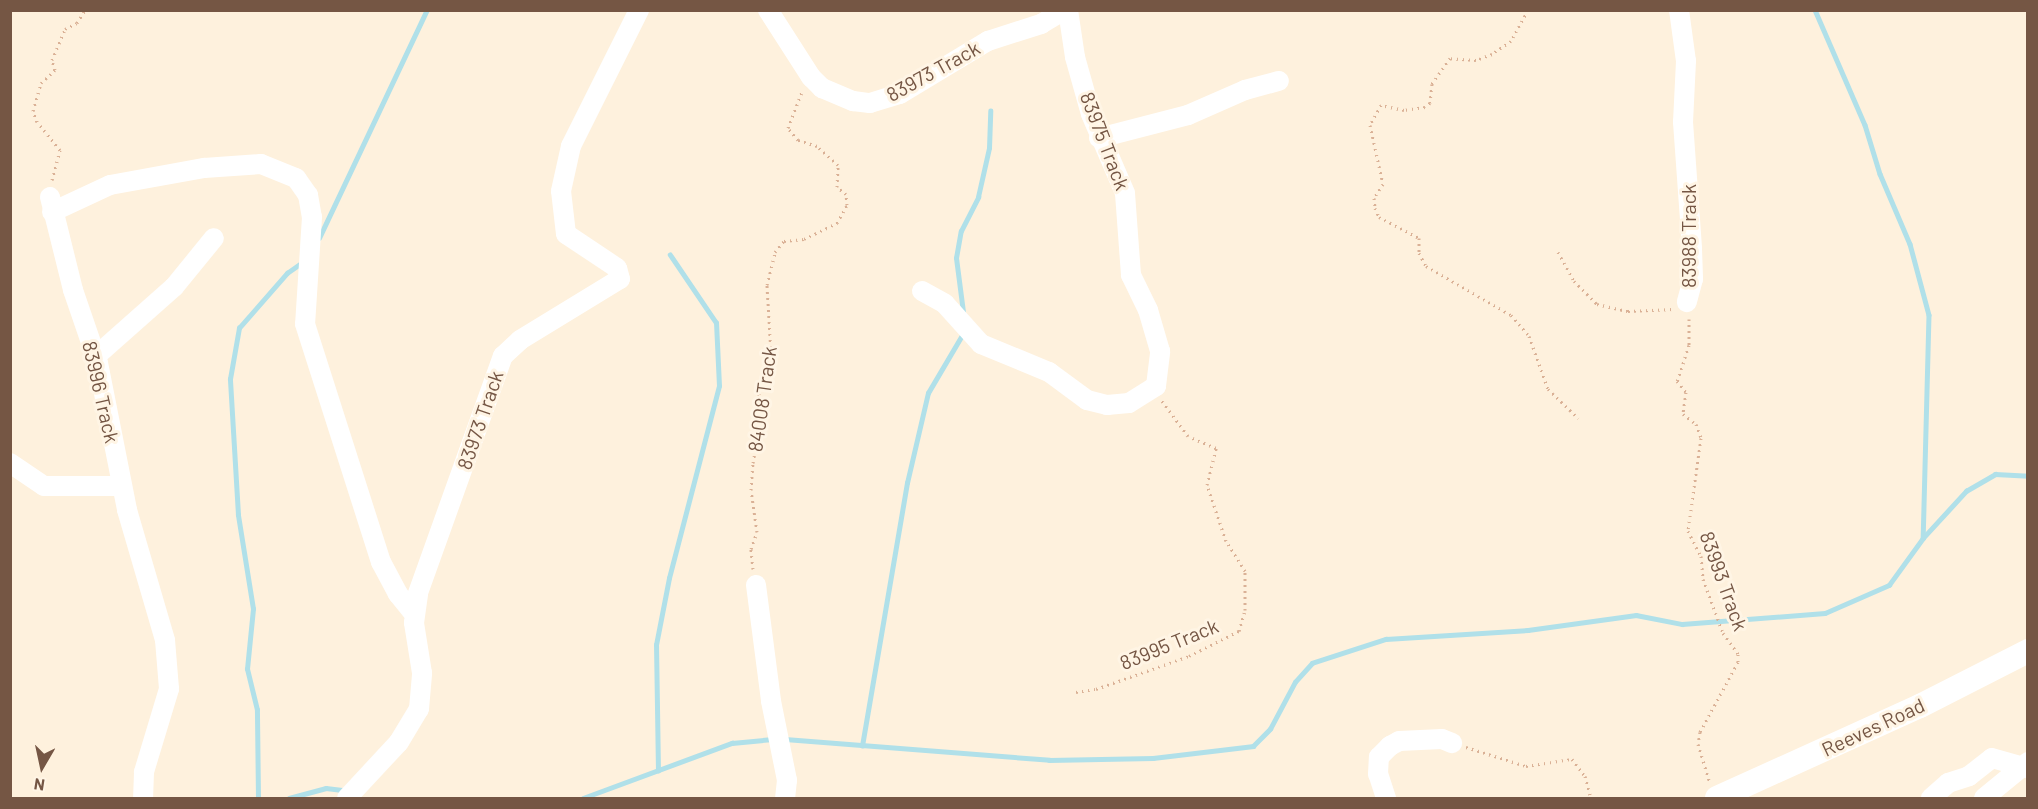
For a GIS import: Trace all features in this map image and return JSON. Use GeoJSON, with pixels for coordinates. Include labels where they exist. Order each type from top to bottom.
{"type":"FeatureCollection","features":[{"type":"Feature","properties":{"kind":"street","name":"83973 Track"},"geometry":{"type":"LineString","coordinates":[[347,798],[399,742],[417,715],[422,674],[414,614],[439,527],[472,450],[503,356],[512,345],[612,287],[621,277],[615,266],[566,234],[561,191],[571,146],[639,10]]}},
{"type":"Feature","properties":{"kind":"street","name":"83973 Track"},"geometry":{"type":"LineString","coordinates":[[768,10],[811,77],[822,88],[853,101],[885,100],[988,41],[1041,24],[1066,10]]}},
{"type":"Feature","properties":{"kind":"street","name":"83975 Track"},"geometry":{"type":"LineString","coordinates":[[1066,10],[1075,57],[1099,138],[1127,199],[1131,275],[1148,310],[1160,351],[1156,386]]}},
{"type":"Feature","properties":{"kind":"street","name":"83988 Track"},"geometry":{"type":"LineString","coordinates":[[1679,10],[1686,61],[1683,122],[1693,279],[1687,302]]}},
{"type":"Feature","properties":{"kind":"street"},"geometry":{"type":"LineString","coordinates":[[1099,138],[1188,115],[1245,90],[1279,81]]}},
{"type":"Feature","properties":{"kind":"street"},"geometry":{"type":"LineString","coordinates":[[51,204],[110,185],[204,168],[261,164],[296,178],[308,195],[312,217],[305,324],[381,562],[398,594],[414,614]]}},
{"type":"Feature","properties":{"kind":"street","name":"83996 Track"},"geometry":{"type":"LineString","coordinates":[[51,204],[73,290],[96,356],[121,486],[161,618],[169,669],[165,710],[144,772],[143,798]]}},
{"type":"Feature","properties":{"kind":"street"},"geometry":{"type":"LineString","coordinates":[[96,356],[174,287],[214,238]]}},
{"type":"Feature","properties":{"kind":"street"},"geometry":{"type":"LineString","coordinates":[[922,291],[945,304],[981,344],[1049,372],[1087,400],[1107,405],[1128,403],[1156,386]]}},
{"type":"Feature","properties":{"kind":"street"},"geometry":{"type":"LineString","coordinates":[[10,464],[44,486],[121,486]]}},
{"type":"Feature","properties":{"kind":"street"},"geometry":{"type":"LineString","coordinates":[[756,585],[771,702],[787,780],[785,798]]}},
{"type":"Feature","properties":{"kind":"street","name":"Reeves Road"},"geometry":{"type":"LineString","coordinates":[[1718,798],[1920,706],[2028,651]]}},
{"type":"Feature","properties":{"kind":"street"},"geometry":{"type":"LineString","coordinates":[[1386,798],[1378,774],[1379,757],[1389,746],[1399,741],[1442,739],[1452,743]]}},
{"type":"Feature","properties":{"kind":"street"},"geometry":{"type":"LineString","coordinates":[[1931,798],[1948,783],[1970,776],[1992,758],[2027,765]]}},
{"type":"Feature","properties":{"kind":"street"},"geometry":{"type":"LineString","coordinates":[[1984,798],[2027,765]]}},
{"type":"Feature","properties":{"kind":"path"},"geometry":{"type":"LineString","coordinates":[[51,204],[60,150],[37,122],[33,111],[41,83],[55,70],[52,60],[65,29],[76,23],[85,10]]}},
{"type":"Feature","properties":{"kind":"path"},"geometry":{"type":"LineString","coordinates":[[1528,10],[1511,40],[1492,54],[1476,60],[1450,58],[1432,84],[1430,103],[1425,107],[1404,110],[1381,105],[1370,125],[1383,184],[1374,198],[1375,208],[1378,217],[1419,238],[1419,253],[1426,266],[1511,315],[1529,336],[1548,389],[1578,418]]}},
{"type":"Feature","properties":{"kind":"path","name":"84008 Track"},"geometry":{"type":"LineString","coordinates":[[756,585],[752,549],[757,526],[751,490],[760,425],[759,387],[771,353],[767,285],[775,252],[784,241],[804,239],[837,223],[847,205],[846,194],[837,187],[838,165],[817,146],[798,140],[788,129],[811,77]]}},
{"type":"Feature","properties":{"kind":"path","name":"83988 Track"},"geometry":{"type":"LineString","coordinates":[[1558,252],[1574,281],[1588,297],[1607,308],[1668,310],[1680,308],[1687,302]]}},
{"type":"Feature","properties":{"kind":"path","name":"83993 Track"},"geometry":{"type":"LineString","coordinates":[[1687,302],[1689,345],[1677,381],[1686,392],[1683,414],[1696,424],[1701,438],[1688,531],[1701,556],[1703,579],[1723,633],[1738,654],[1738,662],[1700,732],[1701,758],[1718,798]]}},
{"type":"Feature","properties":{"kind":"path","name":"83995 Track"},"geometry":{"type":"LineString","coordinates":[[1076,692],[1096,689],[1189,656],[1239,631],[1242,621],[1245,571],[1226,541],[1207,485],[1216,448],[1200,443],[1180,428],[1162,402],[1156,386]]}},
{"type":"Feature","properties":{"kind":"path"},"geometry":{"type":"LineString","coordinates":[[1452,743],[1526,766],[1572,759],[1585,776],[1591,798]]}},
{"type":"Feature","properties":{"kind":"waterway"},"geometry":{"type":"LineString","coordinates":[[319,238],[427,10]]}},
{"type":"Feature","properties":{"kind":"waterway"},"geometry":{"type":"LineString","coordinates":[[1815,10],[1865,125],[1880,174],[1910,244],[1929,315],[1923,538]]}},
{"type":"Feature","properties":{"kind":"waterway"},"geometry":{"type":"LineString","coordinates":[[963,312],[956,258],[961,231],[978,197],[989,148],[990,111]]}},
{"type":"Feature","properties":{"kind":"waterway"},"geometry":{"type":"LineString","coordinates":[[658,771],[656,645],[669,578],[719,386],[716,323],[670,255]]}},
{"type":"Feature","properties":{"kind":"waterway"},"geometry":{"type":"LineString","coordinates":[[258,798],[257,710],[247,669],[253,609],[238,515],[230,379],[239,328],[287,273],[303,262]]}},
{"type":"Feature","properties":{"kind":"waterway"},"geometry":{"type":"LineString","coordinates":[[862,746],[907,483],[928,393],[964,332]]}},
{"type":"Feature","properties":{"kind":"waterway"},"geometry":{"type":"LineString","coordinates":[[785,739],[1049,760],[1153,758],[1253,746],[1270,729],[1295,682],[1312,663],[1386,639],[1528,630],[1636,615],[1682,624],[1825,613],[1889,585],[1923,538],[1966,491],[1995,474],[2028,476]]}},
{"type":"Feature","properties":{"kind":"waterway"},"geometry":{"type":"LineString","coordinates":[[583,798],[732,743],[773,739]]}},
{"type":"Feature","properties":{"kind":"waterway"},"geometry":{"type":"LineString","coordinates":[[289,798],[326,788],[342,790]]}}]}
